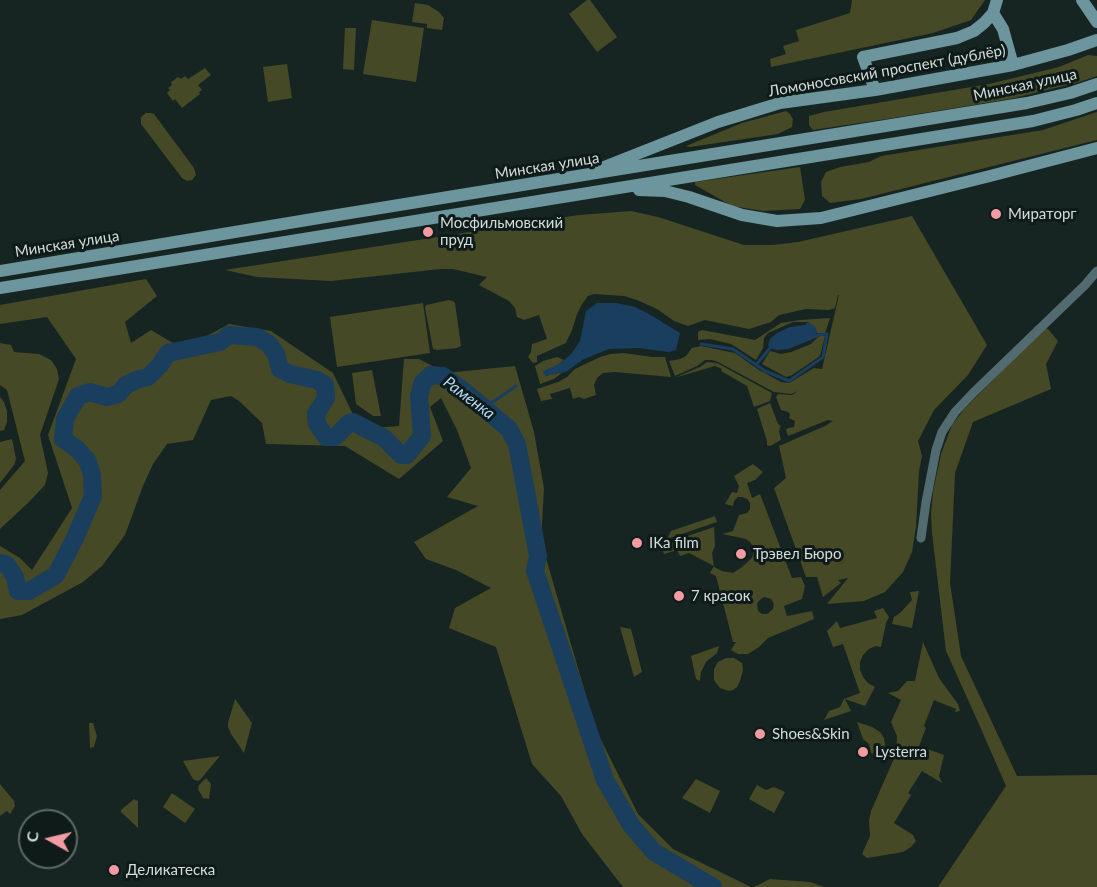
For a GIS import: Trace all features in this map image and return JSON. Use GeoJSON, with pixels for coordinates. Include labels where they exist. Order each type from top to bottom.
{"type":"FeatureCollection","features":[{"type":"Feature","properties":{"kind":"main road"},"geometry":{"type":"LineString","coordinates":[[875,90],[863,57],[957,38],[974,31],[993,13],[997,0]]}},
{"type":"Feature","properties":{"kind":"main road"},"geometry":{"type":"LineString","coordinates":[[1082,0],[1097,22]]}},
{"type":"Feature","properties":{"kind":"main road"},"geometry":{"type":"LineString","coordinates":[[993,13],[1003,30],[1013,65]]}},
{"type":"Feature","properties":{"kind":"main road","name":"Ломоносовский проспект (дублёр)"},"geometry":{"type":"LineString","coordinates":[[584,176],[718,122],[780,103],[875,90],[1013,65],[1097,40]]}},
{"type":"Feature","properties":{"kind":"main road","name":"Минская улица"},"geometry":{"type":"LineString","coordinates":[[0,271],[1027,103],[1097,84]]}},
{"type":"Feature","properties":{"kind":"main road"},"geometry":{"type":"LineString","coordinates":[[0,288],[1033,121],[1097,103]]}},
{"type":"Feature","properties":{"kind":"main road"},"geometry":{"type":"LineString","coordinates":[[590,192],[665,191],[742,215],[777,221],[821,218],[1097,148]]}},
{"type":"Feature","properties":{"kind":"street"},"geometry":{"type":"LineString","coordinates":[[921,538],[936,450],[942,432],[955,412],[1097,271]]}},
{"type":"Feature","properties":{"kind":"green space"},"geometry":{"type":"Polygon","coordinates":[[[590,0],[617,37],[597,52],[569,14],[590,0]]]}},
{"type":"Feature","properties":{"kind":"green space"},"geometry":{"type":"Polygon","coordinates":[[[852,0],[985,0],[971,20],[933,33],[771,67],[770,59],[786,54],[783,46],[799,41],[796,30],[850,13],[852,0]]]}},
{"type":"Feature","properties":{"kind":"green space"},"geometry":{"type":"Polygon","coordinates":[[[415,3],[428,5],[439,12],[444,18],[442,30],[427,28],[427,24],[412,22],[415,3]]]}},
{"type":"Feature","properties":{"kind":"green space"},"geometry":{"type":"Polygon","coordinates":[[[372,20],[424,28],[416,82],[363,74],[372,20]]]}},
{"type":"Feature","properties":{"kind":"green space"},"geometry":{"type":"Polygon","coordinates":[[[345,28],[356,28],[354,70],[343,69],[345,28]]]}},
{"type":"Feature","properties":{"kind":"green space"},"geometry":{"type":"Polygon","coordinates":[[[1088,55],[1097,56],[1097,76],[1076,83],[1010,99],[887,119],[813,130],[809,125],[809,116],[824,112],[989,84],[1059,67],[1088,55]]]}},
{"type":"Feature","properties":{"kind":"green space"},"geometry":{"type":"Polygon","coordinates":[[[287,64],[292,98],[268,102],[263,67],[287,64]]]}},
{"type":"Feature","properties":{"kind":"green space"},"geometry":{"type":"Polygon","coordinates":[[[205,68],[211,75],[198,85],[202,90],[200,94],[182,108],[167,93],[170,90],[168,88],[172,85],[171,82],[178,77],[181,79],[185,76],[188,79],[205,68]]]}},
{"type":"Feature","properties":{"kind":"green space"},"geometry":{"type":"Polygon","coordinates":[[[786,111],[793,119],[792,127],[778,134],[686,146],[742,123],[786,111]]]}},
{"type":"Feature","properties":{"kind":"green space"},"geometry":{"type":"Polygon","coordinates":[[[1097,112],[1097,140],[861,199],[830,203],[822,196],[821,182],[826,172],[840,167],[869,162],[881,156],[1043,130],[1097,112]]]}},
{"type":"Feature","properties":{"kind":"green space"},"geometry":{"type":"Polygon","coordinates":[[[146,113],[154,114],[194,168],[196,175],[192,180],[187,181],[182,178],[141,124],[141,117],[146,113]]]}},
{"type":"Feature","properties":{"kind":"green space"},"geometry":{"type":"Polygon","coordinates":[[[800,167],[805,200],[800,209],[763,211],[732,206],[695,185],[695,182],[800,167]]]}},
{"type":"Feature","properties":{"kind":"green space"},"geometry":{"type":"Polygon","coordinates":[[[631,211],[658,217],[744,245],[798,242],[912,216],[987,345],[968,375],[934,410],[918,441],[922,456],[912,552],[903,572],[885,592],[864,601],[827,604],[848,578],[838,580],[841,583],[823,597],[817,577],[806,577],[774,488],[786,478],[779,446],[833,421],[828,420],[788,436],[786,430],[794,427],[795,421],[789,418],[788,412],[781,410],[776,397],[778,394],[792,395],[798,391],[791,394],[774,392],[712,360],[705,360],[675,376],[669,361],[680,359],[686,356],[692,348],[701,346],[735,353],[759,370],[781,382],[789,383],[814,368],[822,369],[839,295],[835,308],[806,309],[779,315],[771,322],[749,329],[705,320],[688,326],[674,321],[657,309],[637,300],[624,296],[594,294],[588,296],[582,304],[566,343],[537,356],[537,362],[533,363],[528,357],[532,344],[547,339],[539,315],[524,320],[517,317],[515,308],[509,301],[479,285],[487,277],[453,269],[441,269],[331,281],[257,277],[225,270],[579,215],[631,211]]]}},
{"type":"Feature","properties":{"kind":"green space"},"geometry":{"type":"Polygon","coordinates":[[[146,279],[157,296],[125,322],[131,343],[151,330],[178,346],[203,338],[229,324],[271,331],[333,373],[360,429],[399,426],[404,359],[419,359],[446,373],[515,366],[534,432],[544,488],[541,541],[596,730],[638,814],[673,849],[751,887],[623,887],[582,834],[561,796],[532,764],[496,647],[449,628],[455,608],[491,588],[456,570],[426,559],[414,542],[478,506],[447,497],[471,468],[457,430],[441,398],[430,407],[443,441],[399,479],[345,446],[266,444],[262,423],[239,401],[231,396],[211,400],[193,440],[167,444],[153,464],[125,535],[102,566],[83,582],[22,615],[0,619],[0,546],[20,558],[32,570],[72,508],[48,435],[76,359],[47,317],[0,324],[0,305],[146,279]]]}},
{"type":"Feature","properties":{"kind":"green space"},"geometry":{"type":"Polygon","coordinates":[[[449,300],[455,303],[461,346],[433,349],[425,308],[426,305],[449,300]]]}},
{"type":"Feature","properties":{"kind":"green space"},"geometry":{"type":"Polygon","coordinates":[[[423,303],[430,353],[337,367],[330,317],[423,303]]]}},
{"type":"Feature","properties":{"kind":"green space"},"geometry":{"type":"Polygon","coordinates":[[[830,318],[825,333],[817,333],[815,327],[808,322],[793,322],[768,333],[756,360],[731,344],[710,339],[698,340],[698,332],[702,330],[755,340],[781,323],[830,318]]]}},
{"type":"Feature","properties":{"kind":"green space"},"geometry":{"type":"Polygon","coordinates":[[[1045,328],[1058,341],[1046,364],[1051,389],[973,422],[955,473],[950,583],[961,656],[1017,776],[1097,775],[1097,887],[938,887],[1006,786],[946,651],[932,533],[933,492],[941,454],[952,425],[965,408],[1045,328]]]}},
{"type":"Feature","properties":{"kind":"green space"},"geometry":{"type":"Polygon","coordinates":[[[819,336],[825,336],[820,356],[792,375],[786,377],[762,364],[770,351],[781,354],[791,352],[811,344],[819,336]]]}},
{"type":"Feature","properties":{"kind":"green space"},"geometry":{"type":"Polygon","coordinates":[[[0,343],[11,345],[14,352],[39,354],[51,360],[57,369],[59,379],[40,435],[48,473],[45,485],[0,529],[0,490],[25,461],[7,390],[0,385],[0,343]]]}},
{"type":"Feature","properties":{"kind":"green space"},"geometry":{"type":"Polygon","coordinates":[[[624,353],[665,357],[671,377],[603,373],[594,385],[596,395],[584,399],[579,397],[573,399],[570,388],[550,394],[552,399],[541,401],[537,389],[558,382],[575,369],[600,357],[624,353]]]}},
{"type":"Feature","properties":{"kind":"green space"},"geometry":{"type":"Polygon","coordinates":[[[557,357],[564,360],[545,376],[563,372],[554,379],[540,384],[535,366],[557,357]]]}},
{"type":"Feature","properties":{"kind":"green space"},"geometry":{"type":"Polygon","coordinates":[[[707,362],[717,363],[772,393],[770,401],[754,407],[747,386],[715,366],[674,378],[707,362]]]}},
{"type":"Feature","properties":{"kind":"green space"},"geometry":{"type":"Polygon","coordinates":[[[372,370],[381,416],[373,416],[356,404],[352,373],[372,370]]]}},
{"type":"Feature","properties":{"kind":"green space"},"geometry":{"type":"Polygon","coordinates":[[[0,397],[7,411],[7,422],[4,430],[0,431],[0,397]]]}},
{"type":"Feature","properties":{"kind":"green space"},"geometry":{"type":"Polygon","coordinates":[[[770,403],[778,424],[781,426],[779,431],[781,440],[770,446],[767,445],[757,409],[770,403]]]}},
{"type":"Feature","properties":{"kind":"green space"},"geometry":{"type":"Polygon","coordinates":[[[12,439],[16,459],[0,483],[0,442],[12,439]]]}},
{"type":"Feature","properties":{"kind":"green space"},"geometry":{"type":"Polygon","coordinates":[[[753,464],[763,472],[755,480],[747,483],[752,498],[760,494],[792,578],[801,577],[805,586],[802,599],[784,606],[787,616],[812,611],[814,619],[768,638],[748,654],[738,654],[731,650],[736,642],[733,642],[716,576],[710,573],[714,566],[722,571],[733,573],[752,558],[754,551],[751,543],[746,539],[722,534],[733,531],[739,515],[747,513],[750,509],[750,503],[742,497],[734,501],[733,506],[725,504],[732,492],[737,493],[739,486],[734,476],[753,464]],[[764,597],[761,599],[757,603],[758,611],[767,614],[773,609],[774,604],[771,599],[764,597]]]}},
{"type":"Feature","properties":{"kind":"green space"},"geometry":{"type":"Polygon","coordinates":[[[715,516],[717,522],[667,539],[671,531],[715,516]]]}},
{"type":"Feature","properties":{"kind":"green space"},"geometry":{"type":"Polygon","coordinates":[[[714,527],[715,546],[712,553],[714,566],[689,553],[680,556],[677,550],[664,554],[661,545],[714,527]]]}},
{"type":"Feature","properties":{"kind":"green space"},"geometry":{"type":"Polygon","coordinates":[[[919,591],[912,628],[892,624],[894,617],[912,600],[910,592],[919,591]]]}},
{"type":"Feature","properties":{"kind":"green space"},"geometry":{"type":"Polygon","coordinates":[[[883,608],[889,617],[881,647],[876,646],[869,649],[860,662],[863,677],[875,687],[865,706],[845,699],[851,711],[824,720],[829,711],[840,707],[844,699],[860,693],[843,644],[833,647],[827,631],[837,621],[840,628],[877,618],[874,611],[883,608]]]}},
{"type":"Feature","properties":{"kind":"green space"},"geometry":{"type":"Polygon","coordinates":[[[620,627],[631,629],[642,672],[634,677],[620,627]]]}},
{"type":"Feature","properties":{"kind":"green space"},"geometry":{"type":"Polygon","coordinates":[[[923,642],[939,678],[958,704],[960,711],[955,712],[956,709],[934,700],[919,746],[944,755],[939,776],[942,783],[922,771],[908,793],[911,795],[894,823],[913,835],[916,841],[911,847],[903,852],[867,858],[862,854],[870,836],[871,811],[896,754],[897,736],[891,722],[901,700],[888,693],[898,691],[907,681],[915,681],[923,642]]]}},
{"type":"Feature","properties":{"kind":"green space"},"geometry":{"type":"Polygon","coordinates":[[[719,646],[717,653],[706,662],[700,681],[696,679],[691,656],[719,646]]]}},
{"type":"Feature","properties":{"kind":"green space"},"geometry":{"type":"Polygon","coordinates":[[[726,658],[734,658],[742,663],[743,670],[737,687],[729,691],[720,688],[714,680],[714,669],[718,662],[726,658]]]}},
{"type":"Feature","properties":{"kind":"green space"},"geometry":{"type":"Polygon","coordinates":[[[235,699],[252,723],[244,753],[228,727],[235,699]]]}},
{"type":"Feature","properties":{"kind":"green space"},"geometry":{"type":"Polygon","coordinates":[[[857,722],[880,732],[885,745],[880,755],[871,753],[869,744],[863,739],[857,722]]]}},
{"type":"Feature","properties":{"kind":"green space"},"geometry":{"type":"Polygon","coordinates":[[[89,723],[93,723],[97,736],[94,747],[90,748],[89,723]]]}},
{"type":"Feature","properties":{"kind":"green space"},"geometry":{"type":"Polygon","coordinates":[[[220,756],[197,781],[193,779],[183,761],[220,756]]]}},
{"type":"Feature","properties":{"kind":"green space"},"geometry":{"type":"Polygon","coordinates":[[[206,778],[211,784],[209,799],[203,798],[198,789],[206,778]]]}},
{"type":"Feature","properties":{"kind":"green space"},"geometry":{"type":"Polygon","coordinates":[[[696,779],[720,791],[710,813],[682,798],[696,779]]]}},
{"type":"Feature","properties":{"kind":"green space"},"geometry":{"type":"Polygon","coordinates":[[[0,784],[14,801],[15,806],[10,814],[7,811],[0,816],[0,784]]]}},
{"type":"Feature","properties":{"kind":"green space"},"geometry":{"type":"Polygon","coordinates":[[[757,785],[766,790],[774,787],[785,792],[774,813],[749,799],[757,785]]]}},
{"type":"Feature","properties":{"kind":"green space"},"geometry":{"type":"Polygon","coordinates":[[[172,793],[195,809],[185,823],[163,807],[172,793]]]}},
{"type":"Feature","properties":{"kind":"green space"},"geometry":{"type":"Polygon","coordinates":[[[134,799],[138,801],[138,828],[121,812],[134,799]]]}},
{"type":"Feature","properties":{"kind":"green space"},"geometry":{"type":"Polygon","coordinates":[[[770,879],[810,882],[824,887],[754,887],[770,879]]]}},
{"type":"Feature","properties":{"kind":"water"},"geometry":{"type":"Polygon","coordinates":[[[597,303],[617,303],[635,307],[649,314],[680,333],[676,350],[669,352],[638,348],[609,349],[577,362],[563,372],[545,376],[543,371],[561,363],[572,353],[580,341],[586,311],[597,303]]]}},
{"type":"Feature","properties":{"kind":"water"},"geometry":{"type":"Polygon","coordinates":[[[808,322],[815,327],[817,333],[811,340],[788,349],[777,350],[768,345],[770,339],[777,333],[790,327],[805,325],[808,322]]]}},
{"type":"Feature","properties":{"kind":"waterway"},"geometry":{"type":"LineString","coordinates":[[701,344],[733,349],[765,371],[789,381],[823,357],[827,334],[811,338]]}},
{"type":"Feature","properties":{"kind":"waterway","name":"Раменка"},"geometry":{"type":"LineString","coordinates":[[0,563],[7,565],[15,577],[18,591],[29,591],[56,575],[93,496],[92,474],[87,460],[63,439],[65,419],[78,396],[90,392],[107,397],[118,394],[126,385],[148,377],[168,353],[220,342],[229,335],[257,337],[269,344],[276,354],[280,369],[290,374],[317,380],[325,385],[326,398],[316,414],[317,424],[326,437],[335,437],[353,422],[384,438],[401,455],[407,455],[422,436],[419,396],[423,382],[431,375],[443,376],[509,429],[517,444],[538,556],[535,571],[605,780],[631,825],[654,852],[713,887]]}},
{"type":"Feature","properties":{"kind":"waterway"},"geometry":{"type":"LineString","coordinates":[[756,365],[772,347]]}},
{"type":"Feature","properties":{"kind":"waterway"},"geometry":{"type":"LineString","coordinates":[[563,371],[580,360]]}},
{"type":"Feature","properties":{"kind":"waterway"},"geometry":{"type":"LineString","coordinates":[[484,408],[516,386]]}},
{"type":"Feature","properties":{"kind":"place","name":"Мираторг"},"geometry":{"type":"Point","coordinates":[996,214]}},
{"type":"Feature","properties":{"kind":"place","name":"Мосфильмовский пруд"},"geometry":{"type":"Point","coordinates":[428,232]}},
{"type":"Feature","properties":{"kind":"place","name":"IKa film"},"geometry":{"type":"Point","coordinates":[637,543]}},
{"type":"Feature","properties":{"kind":"place","name":"Трэвел Бюро"},"geometry":{"type":"Point","coordinates":[741,554]}},
{"type":"Feature","properties":{"kind":"place","name":"7 красок"},"geometry":{"type":"Point","coordinates":[679,596]}},
{"type":"Feature","properties":{"kind":"place","name":"Shoes&Skin"},"geometry":{"type":"Point","coordinates":[760,734]}},
{"type":"Feature","properties":{"kind":"place","name":"Lysterra"},"geometry":{"type":"Point","coordinates":[863,752]}},
{"type":"Feature","properties":{"kind":"place","name":"Деликатеска"},"geometry":{"type":"Point","coordinates":[114,870]}}]}
